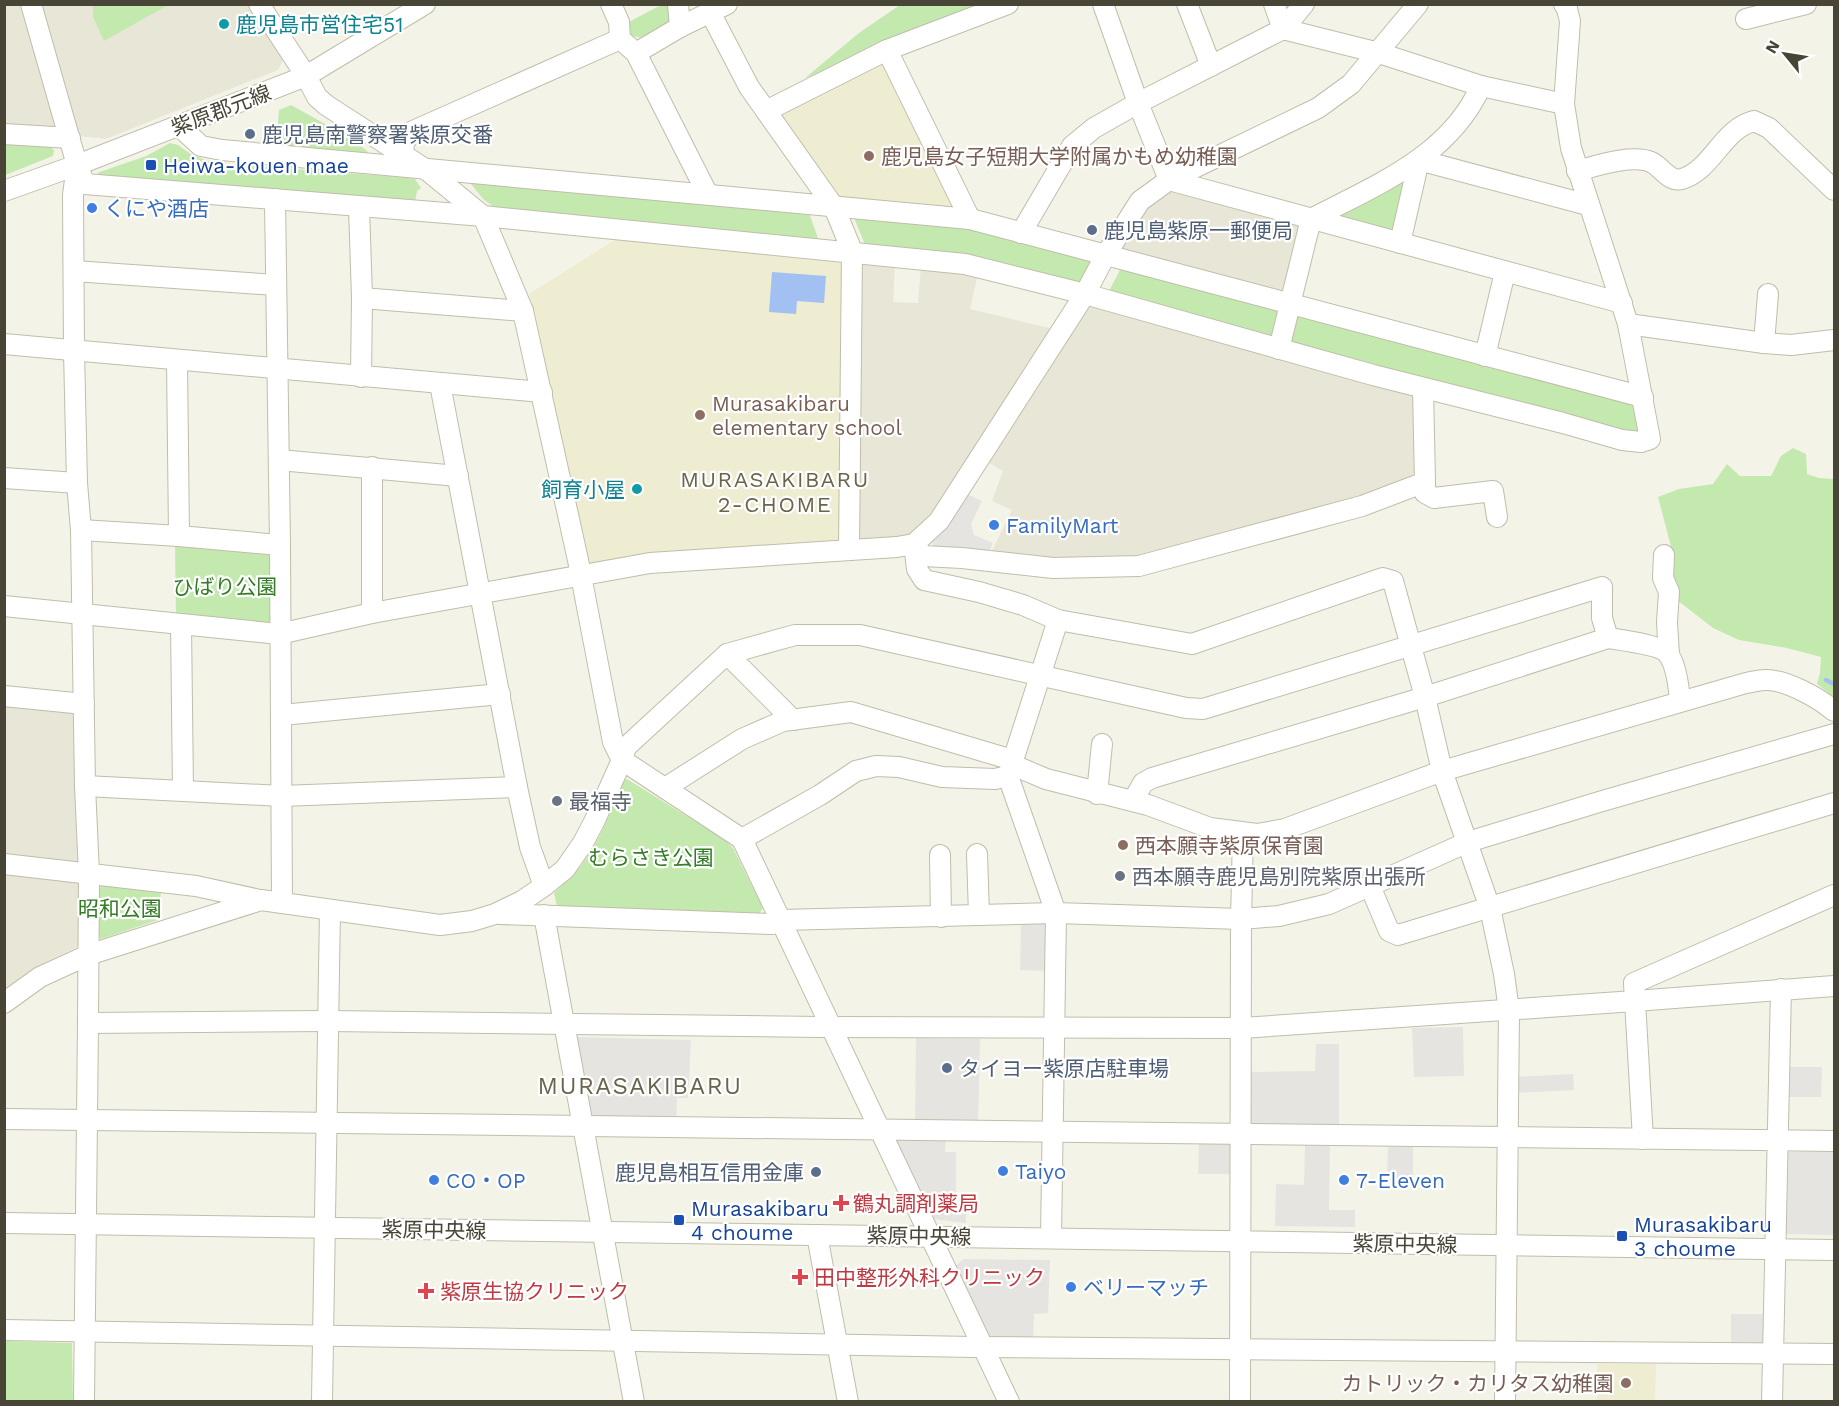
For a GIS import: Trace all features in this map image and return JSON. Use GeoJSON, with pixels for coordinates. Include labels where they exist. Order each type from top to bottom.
{"type":"FeatureCollection","features":[{"type":"Feature","properties":{"kind":"street"},"geometry":{"type":"LineString","coordinates":[[31,4],[77,165],[85,184],[483,216],[965,264],[1085,294],[1423,388],[1622,440],[1641,442],[1650,439],[1628,324],[1571,148],[1564,104],[1570,21],[1568,9],[1564,4]]}},
{"type":"Feature","properties":{"kind":"street"},"geometry":{"type":"LineString","coordinates":[[259,4],[317,97],[428,171],[483,216],[523,311],[581,574],[613,742],[622,760],[741,839],[1009,1401]]}},
{"type":"Feature","properties":{"kind":"street","name":"紫原郡元線"},"geometry":{"type":"LineString","coordinates":[[4,191],[306,76],[424,4]]}},
{"type":"Feature","properties":{"kind":"street"},"geometry":{"type":"LineString","coordinates":[[611,4],[619,22],[620,39],[636,53],[707,193]]}},
{"type":"Feature","properties":{"kind":"street"},"geometry":{"type":"LineString","coordinates":[[678,4],[680,27]]}},
{"type":"Feature","properties":{"kind":"street"},"geometry":{"type":"LineString","coordinates":[[766,111],[887,50],[1008,4]]}},
{"type":"Feature","properties":{"kind":"street"},"geometry":{"type":"LineString","coordinates":[[1103,4],[1138,103],[1169,180]]}},
{"type":"Feature","properties":{"kind":"street"},"geometry":{"type":"LineString","coordinates":[[1187,4],[1211,66]]}},
{"type":"Feature","properties":{"kind":"street"},"geometry":{"type":"LineString","coordinates":[[1274,4],[1283,29]]}},
{"type":"Feature","properties":{"kind":"street"},"geometry":{"type":"LineString","coordinates":[[1021,233],[1072,146],[1094,129],[1138,103],[1283,29],[1304,4]]}},
{"type":"Feature","properties":{"kind":"street"},"geometry":{"type":"LineString","coordinates":[[4,606],[279,634],[372,613],[651,563],[914,544],[939,521],[1085,294],[1105,256],[1140,201],[1169,180],[1318,108],[1351,84],[1418,4]]}},
{"type":"Feature","properties":{"kind":"street"},"geometry":{"type":"LineString","coordinates":[[1746,19],[1806,4]]}},
{"type":"Feature","properties":{"kind":"street"},"geometry":{"type":"LineString","coordinates":[[636,53],[680,27],[719,9],[749,87],[834,207],[852,251],[849,550]]}},
{"type":"Feature","properties":{"kind":"street"},"geometry":{"type":"LineString","coordinates":[[1283,29],[1379,53],[1481,86],[1564,104]]}},
{"type":"Feature","properties":{"kind":"street"},"geometry":{"type":"LineString","coordinates":[[404,154],[404,143],[411,132],[620,39]]}},
{"type":"Feature","properties":{"kind":"street"},"geometry":{"type":"LineString","coordinates":[[887,50],[970,219]]}},
{"type":"Feature","properties":{"kind":"street"},"geometry":{"type":"LineString","coordinates":[[1279,349],[1311,219],[1392,177],[1419,160],[1466,114],[1481,86]]}},
{"type":"Feature","properties":{"kind":"street"},"geometry":{"type":"LineString","coordinates":[[1577,171],[1633,160],[1650,161],[1672,178],[1680,180],[1696,172],[1737,128],[1754,121],[1769,128],[1834,189]]}},
{"type":"Feature","properties":{"kind":"street"},"geometry":{"type":"LineString","coordinates":[[179,126],[201,146],[222,150],[428,171],[707,193],[970,219],[1643,398]]}},
{"type":"Feature","properties":{"kind":"street"},"geometry":{"type":"LineString","coordinates":[[4,134],[70,138]]}},
{"type":"Feature","properties":{"kind":"street"},"geometry":{"type":"LineString","coordinates":[[1419,160],[1588,205]]}},
{"type":"Feature","properties":{"kind":"street"},"geometry":{"type":"LineString","coordinates":[[1400,243],[1419,160]]}},
{"type":"Feature","properties":{"kind":"street"},"geometry":{"type":"LineString","coordinates":[[77,165],[73,195],[74,351],[77,483],[81,530],[81,614],[89,874],[84,1401]]}},
{"type":"Feature","properties":{"kind":"street"},"geometry":{"type":"LineString","coordinates":[[1169,180],[1622,303]]}},
{"type":"Feature","properties":{"kind":"street"},"geometry":{"type":"LineString","coordinates":[[275,199],[280,545],[279,634],[282,715],[282,903]]}},
{"type":"Feature","properties":{"kind":"street"},"geometry":{"type":"LineString","coordinates":[[359,207],[362,298],[361,377]]}},
{"type":"Feature","properties":{"kind":"street"},"geometry":{"type":"LineString","coordinates":[[74,271],[276,285]]}},
{"type":"Feature","properties":{"kind":"street"},"geometry":{"type":"LineString","coordinates":[[1485,356],[1505,272]]}},
{"type":"Feature","properties":{"kind":"street"},"geometry":{"type":"LineString","coordinates":[[1764,343],[1768,294]]}},
{"type":"Feature","properties":{"kind":"street"},"geometry":{"type":"LineString","coordinates":[[362,298],[523,311]]}},
{"type":"Feature","properties":{"kind":"street"},"geometry":{"type":"LineString","coordinates":[[1628,324],[1764,343],[1791,345],[1834,340]]}},
{"type":"Feature","properties":{"kind":"street"},"geometry":{"type":"LineString","coordinates":[[4,344],[542,392]]}},
{"type":"Feature","properties":{"kind":"street"},"geometry":{"type":"LineString","coordinates":[[177,360],[179,536]]}},
{"type":"Feature","properties":{"kind":"street"},"geometry":{"type":"LineString","coordinates":[[440,384],[517,787],[530,847],[544,886]]}},
{"type":"Feature","properties":{"kind":"street"},"geometry":{"type":"LineString","coordinates":[[1423,388],[1425,493],[1434,498],[1493,491],[1497,517]]}},
{"type":"Feature","properties":{"kind":"street"},"geometry":{"type":"LineString","coordinates":[[279,460],[458,476]]}},
{"type":"Feature","properties":{"kind":"street"},"geometry":{"type":"LineString","coordinates":[[372,467],[372,613]]}},
{"type":"Feature","properties":{"kind":"street"},"geometry":{"type":"LineString","coordinates":[[4,478],[77,483]]}},
{"type":"Feature","properties":{"kind":"street"},"geometry":{"type":"LineString","coordinates":[[914,544],[923,556],[1053,568],[1139,566],[1362,506],[1425,482]]}},
{"type":"Feature","properties":{"kind":"street"},"geometry":{"type":"LineString","coordinates":[[81,530],[280,545]]}},
{"type":"Feature","properties":{"kind":"street"},"geometry":{"type":"LineString","coordinates":[[914,544],[916,569],[924,580],[979,592],[1023,605],[1058,620],[1192,644],[1383,578],[1393,581],[1412,646],[1442,771],[1490,908],[1504,974],[1509,1011],[1505,1401]]}},
{"type":"Feature","properties":{"kind":"street"},"geometry":{"type":"LineString","coordinates":[[1664,555],[1663,578],[1669,592],[1667,622],[1669,655],[1680,701]]}},
{"type":"Feature","properties":{"kind":"street"},"geometry":{"type":"LineString","coordinates":[[4,864],[196,886],[261,900],[440,925],[472,921],[522,902],[565,869],[583,843],[626,747],[727,654],[795,635],[860,635],[1186,708],[1203,709],[1602,587],[1602,618],[1608,638]]}},
{"type":"Feature","properties":{"kind":"street"},"geometry":{"type":"LineString","coordinates":[[741,839],[820,795],[856,771],[876,766],[898,767],[942,777],[995,779],[1011,770],[1058,620]]}},
{"type":"Feature","properties":{"kind":"street"},"geometry":{"type":"LineString","coordinates":[[181,624],[183,790]]}},
{"type":"Feature","properties":{"kind":"street"},"geometry":{"type":"LineString","coordinates":[[1133,801],[1143,783],[1152,778],[1425,697],[1608,638],[1662,650],[1669,655]]}},
{"type":"Feature","properties":{"kind":"street"},"geometry":{"type":"LineString","coordinates":[[727,654],[793,720]]}},
{"type":"Feature","properties":{"kind":"street"},"geometry":{"type":"LineString","coordinates":[[1011,770],[1097,794],[1133,801],[1210,828],[1257,834],[1285,829],[1442,771],[1542,744],[1746,683],[1767,679],[1802,690],[1834,711]]}},
{"type":"Feature","properties":{"kind":"street"},"geometry":{"type":"LineString","coordinates":[[282,715],[500,694]]}},
{"type":"Feature","properties":{"kind":"street"},"geometry":{"type":"LineString","coordinates":[[4,696],[84,704]]}},
{"type":"Feature","properties":{"kind":"street"},"geometry":{"type":"LineString","coordinates":[[665,788],[742,739],[783,721],[851,712],[1006,758],[1056,913],[1051,1238]]}},
{"type":"Feature","properties":{"kind":"street"},"geometry":{"type":"LineString","coordinates":[[495,914],[768,924],[781,920],[1056,913],[1241,919],[1279,916],[1339,900],[1468,842],[1834,734]]}},
{"type":"Feature","properties":{"kind":"street"},"geometry":{"type":"LineString","coordinates":[[1097,794],[1102,744]]}},
{"type":"Feature","properties":{"kind":"street"},"geometry":{"type":"LineString","coordinates":[[85,786],[282,796],[517,787]]}},
{"type":"Feature","properties":{"kind":"street"},"geometry":{"type":"LineString","coordinates":[[1370,886],[1389,931],[1398,935],[1834,803]]}},
{"type":"Feature","properties":{"kind":"street"},"geometry":{"type":"LineString","coordinates":[[1240,1401],[1243,834]]}},
{"type":"Feature","properties":{"kind":"street"},"geometry":{"type":"LineString","coordinates":[[977,854],[979,915]]}},
{"type":"Feature","properties":{"kind":"street"},"geometry":{"type":"LineString","coordinates":[[940,855],[941,917]]}},
{"type":"Feature","properties":{"kind":"street"},"geometry":{"type":"LineString","coordinates":[[1643,1139],[1634,983],[1834,896]]}},
{"type":"Feature","properties":{"kind":"street"},"geometry":{"type":"LineString","coordinates":[[4,1003],[40,977],[88,955],[261,900]]}},
{"type":"Feature","properties":{"kind":"street"},"geometry":{"type":"LineString","coordinates":[[322,1401],[330,910]]}},
{"type":"Feature","properties":{"kind":"street"},"geometry":{"type":"LineString","coordinates":[[544,915],[634,1401]]}},
{"type":"Feature","properties":{"kind":"street"},"geometry":{"type":"LineString","coordinates":[[88,1023],[328,1021],[1053,1029],[1242,1028],[1509,1011],[1834,986]]}},
{"type":"Feature","properties":{"kind":"street"},"geometry":{"type":"LineString","coordinates":[[1772,1401],[1781,989]]}},
{"type":"Feature","properties":{"kind":"street"},"geometry":{"type":"LineString","coordinates":[[4,1119],[1834,1142]]}},
{"type":"Feature","properties":{"kind":"street","name":"紫原中央線"},"geometry":{"type":"LineString","coordinates":[[4,1223],[1834,1250]]}},
{"type":"Feature","properties":{"kind":"street"},"geometry":{"type":"LineString","coordinates":[[817,1235],[848,1401]]}},
{"type":"Feature","properties":{"kind":"street"},"geometry":{"type":"LineString","coordinates":[[4,1330],[838,1345],[1834,1354]]}},
{"type":"Feature","properties":{"kind":"shaded area"},"geometry":{"type":"Polygon","coordinates":[[[4,5],[26,5],[62,129],[5,130],[4,5]]]}},
{"type":"Feature","properties":{"kind":"shaded area"},"geometry":{"type":"Polygon","coordinates":[[[40,5],[248,5],[284,58],[278,70],[106,139],[79,136],[40,5]]]}},
{"type":"Feature","properties":{"kind":"shaded area","name":"鹿児島女子短期大学附属かもめ幼稚園"},"geometry":{"type":"Polygon","coordinates":[[[880,58],[956,211],[843,202],[831,196],[778,110],[880,58]]]}},
{"type":"Feature","properties":{"kind":"shaded area"},"geometry":{"type":"Polygon","coordinates":[[[1169,190],[1303,222],[1286,294],[1122,255],[1119,248],[1145,206],[1169,190]]]}},
{"type":"Feature","properties":{"kind":"shaded area","name":"Murasakibaru elementary school"},"geometry":{"type":"Polygon","coordinates":[[[616,239],[838,260],[847,268],[844,536],[836,542],[589,567],[529,294],[616,239]]]}},
{"type":"Feature","properties":{"kind":"shaded area"},"geometry":{"type":"Polygon","coordinates":[[[858,263],[895,264],[893,302],[918,303],[921,266],[978,274],[970,309],[1053,329],[927,522],[905,538],[858,541],[858,263]]]}},
{"type":"Feature","properties":{"kind":"shaded area"},"geometry":{"type":"Polygon","coordinates":[[[1095,305],[1414,391],[1419,480],[1160,556],[1035,560],[991,553],[1012,510],[992,501],[1003,471],[986,461],[1087,306],[1095,305]]]}},
{"type":"Feature","properties":{"kind":"shaded area"},"geometry":{"type":"Polygon","coordinates":[[[967,494],[982,501],[971,524],[974,535],[993,543],[989,552],[934,549],[932,542],[944,529],[967,494]]]}},
{"type":"Feature","properties":{"kind":"shaded area"},"geometry":{"type":"Polygon","coordinates":[[[5,701],[78,713],[83,857],[76,863],[5,855],[5,701]]]}},
{"type":"Feature","properties":{"kind":"shaded area"},"geometry":{"type":"Polygon","coordinates":[[[5,873],[79,882],[83,944],[48,961],[5,989],[5,873]]]}},
{"type":"Feature","properties":{"kind":"shaded area"},"geometry":{"type":"Polygon","coordinates":[[[1021,923],[1053,924],[1052,971],[1020,970],[1021,923]]]}},
{"type":"Feature","properties":{"kind":"shaded area"},"geometry":{"type":"Polygon","coordinates":[[[1463,1027],[1464,1076],[1414,1077],[1412,1028],[1463,1027]]]}},
{"type":"Feature","properties":{"kind":"shaded area"},"geometry":{"type":"Polygon","coordinates":[[[576,1037],[691,1040],[688,1098],[677,1098],[676,1127],[593,1121],[576,1037]]]}},
{"type":"Feature","properties":{"kind":"shaded area","name":"タイヨー紫原店駐車場"},"geometry":{"type":"Polygon","coordinates":[[[916,1038],[980,1039],[978,1128],[915,1127],[916,1038]]]}},
{"type":"Feature","properties":{"kind":"shaded area"},"geometry":{"type":"Polygon","coordinates":[[[1316,1044],[1339,1044],[1339,1132],[1250,1132],[1249,1072],[1315,1071],[1316,1044]]]}},
{"type":"Feature","properties":{"kind":"shaded area"},"geometry":{"type":"Polygon","coordinates":[[[1785,1067],[1822,1067],[1821,1097],[1785,1097],[1785,1067]]]}},
{"type":"Feature","properties":{"kind":"shaded area"},"geometry":{"type":"Polygon","coordinates":[[[1573,1074],[1574,1090],[1515,1093],[1514,1077],[1573,1074]]]}},
{"type":"Feature","properties":{"kind":"shaded area","name":"タイヨー紫原店駐車場"},"geometry":{"type":"Polygon","coordinates":[[[891,1140],[946,1140],[945,1152],[956,1152],[956,1203],[966,1205],[966,1223],[932,1219],[891,1140]]]}},
{"type":"Feature","properties":{"kind":"shaded area"},"geometry":{"type":"Polygon","coordinates":[[[1199,1143],[1230,1143],[1237,1147],[1237,1174],[1198,1174],[1199,1143]]]}},
{"type":"Feature","properties":{"kind":"shaded area"},"geometry":{"type":"Polygon","coordinates":[[[1305,1145],[1330,1146],[1329,1210],[1355,1210],[1355,1227],[1275,1226],[1276,1184],[1304,1185],[1305,1145]]]}},
{"type":"Feature","properties":{"kind":"shaded area"},"geometry":{"type":"Polygon","coordinates":[[[1388,1147],[1413,1147],[1413,1183],[1387,1183],[1388,1147]]]}},
{"type":"Feature","properties":{"kind":"shaded area"},"geometry":{"type":"Polygon","coordinates":[[[1785,1152],[1834,1152],[1833,1235],[1784,1234],[1785,1152]]]}},
{"type":"Feature","properties":{"kind":"shaded area"},"geometry":{"type":"Polygon","coordinates":[[[964,1259],[1050,1260],[1048,1313],[1034,1314],[1033,1345],[988,1344],[956,1265],[964,1259]]]}},
{"type":"Feature","properties":{"kind":"shaded area"},"geometry":{"type":"Polygon","coordinates":[[[1731,1314],[1768,1314],[1768,1350],[1731,1350],[1731,1314]]]}},
{"type":"Feature","properties":{"kind":"shaded area","name":"カトリック・カリタス幼稚園"},"geometry":{"type":"Polygon","coordinates":[[[1597,1364],[1656,1364],[1655,1401],[1597,1401],[1597,1364]]]}},
{"type":"Feature","properties":{"kind":"green space"},"geometry":{"type":"Polygon","coordinates":[[[93,4],[168,5],[104,41],[93,17],[93,4]]]}},
{"type":"Feature","properties":{"kind":"green space"},"geometry":{"type":"Polygon","coordinates":[[[661,5],[671,5],[672,25],[643,38],[632,36],[625,24],[661,5]]]}},
{"type":"Feature","properties":{"kind":"green space"},"geometry":{"type":"Polygon","coordinates":[[[900,5],[984,5],[805,78],[859,33],[900,5]]]}},
{"type":"Feature","properties":{"kind":"green space"},"geometry":{"type":"Polygon","coordinates":[[[291,105],[354,140],[368,152],[365,157],[276,145],[279,110],[291,105]]]}},
{"type":"Feature","properties":{"kind":"green space"},"geometry":{"type":"Polygon","coordinates":[[[170,143],[178,145],[192,155],[214,163],[401,177],[415,179],[421,188],[417,191],[415,202],[111,180],[97,173],[146,156],[170,143]]]}},
{"type":"Feature","properties":{"kind":"green space"},"geometry":{"type":"Polygon","coordinates":[[[5,144],[51,147],[54,150],[53,156],[5,175],[5,144]]]}},
{"type":"Feature","properties":{"kind":"green space"},"geometry":{"type":"Polygon","coordinates":[[[1404,177],[1410,179],[1392,236],[1336,218],[1404,177]]]}},
{"type":"Feature","properties":{"kind":"green space"},"geometry":{"type":"Polygon","coordinates":[[[474,179],[808,210],[819,241],[500,211],[484,200],[471,184],[474,179]]]}},
{"type":"Feature","properties":{"kind":"green space"},"geometry":{"type":"Polygon","coordinates":[[[852,213],[960,223],[1088,257],[1092,265],[1079,286],[866,247],[852,213]]]}},
{"type":"Feature","properties":{"kind":"green space"},"geometry":{"type":"Polygon","coordinates":[[[1121,268],[1637,405],[1641,426],[1636,434],[1107,295],[1121,268]]]}},
{"type":"Feature","properties":{"kind":"green space"},"geometry":{"type":"Polygon","coordinates":[[[1793,448],[1806,454],[1807,474],[1834,479],[1834,697],[1817,684],[1821,657],[1787,648],[1739,640],[1713,628],[1677,600],[1669,587],[1673,554],[1658,497],[1679,489],[1713,484],[1727,464],[1740,476],[1771,476],[1781,456],[1793,448]]]}},
{"type":"Feature","properties":{"kind":"green space","name":"ひばり公園"},"geometry":{"type":"Polygon","coordinates":[[[175,546],[273,555],[272,624],[176,618],[175,546]]]}},
{"type":"Feature","properties":{"kind":"green space","name":"むらさき公園"},"geometry":{"type":"Polygon","coordinates":[[[627,779],[725,840],[733,848],[763,908],[759,914],[557,907],[554,893],[578,870],[588,856],[605,825],[623,781],[627,779]]]}},
{"type":"Feature","properties":{"kind":"green space","name":"昭和公園"},"geometry":{"type":"Polygon","coordinates":[[[102,884],[161,892],[158,920],[101,939],[97,936],[98,890],[102,884]]]}},
{"type":"Feature","properties":{"kind":"green space"},"geometry":{"type":"Polygon","coordinates":[[[5,1341],[72,1343],[73,1401],[5,1401],[5,1341]]]}},
{"type":"Feature","properties":{"kind":"water"},"geometry":{"type":"Polygon","coordinates":[[[772,272],[826,276],[824,303],[797,301],[796,314],[769,312],[772,272]]]}},
{"type":"Feature","properties":{"kind":"waterway"},"geometry":{"type":"LineString","coordinates":[[1826,680],[1834,684]]}},
{"type":"Feature","properties":{"kind":"place","name":"鹿児島市営住宅51"},"geometry":{"type":"Point","coordinates":[224,24]}},
{"type":"Feature","properties":{"kind":"place","name":"鹿児島南警察署紫原交番"},"geometry":{"type":"Point","coordinates":[250,134]}},
{"type":"Feature","properties":{"kind":"place","name":"鹿児島女子短期大学附属かもめ幼稚園"},"geometry":{"type":"Point","coordinates":[869,156]}},
{"type":"Feature","properties":{"kind":"place","name":"Heiwa-kouen mae"},"geometry":{"type":"Point","coordinates":[151,165]}},
{"type":"Feature","properties":{"kind":"place","name":"くにや酒店"},"geometry":{"type":"Point","coordinates":[92,208]}},
{"type":"Feature","properties":{"kind":"place","name":"鹿児島紫原一郵便局"},"geometry":{"type":"Point","coordinates":[1092,230]}},
{"type":"Feature","properties":{"kind":"place","name":"Murasakibaru elementary school"},"geometry":{"type":"Point","coordinates":[700,415]}},
{"type":"Feature","properties":{"kind":"place","name":"飼育小屋"},"geometry":{"type":"Point","coordinates":[637,489]}},
{"type":"Feature","properties":{"kind":"place","name":"FamilyMart"},"geometry":{"type":"Point","coordinates":[994,525]}},
{"type":"Feature","properties":{"kind":"place","name":"最福寺"},"geometry":{"type":"Point","coordinates":[557,801]}},
{"type":"Feature","properties":{"kind":"place","name":"西本願寺紫原保育園"},"geometry":{"type":"Point","coordinates":[1123,845]}},
{"type":"Feature","properties":{"kind":"place","name":"西本願寺鹿児島別院紫原出張所"},"geometry":{"type":"Point","coordinates":[1120,876]}},
{"type":"Feature","properties":{"kind":"place","name":"タイヨー紫原店駐車場"},"geometry":{"type":"Point","coordinates":[947,1068]}},
{"type":"Feature","properties":{"kind":"place","name":"Taiyo"},"geometry":{"type":"Point","coordinates":[1003,1171]}},
{"type":"Feature","properties":{"kind":"place","name":"鹿児島相互信用金庫"},"geometry":{"type":"Point","coordinates":[816,1172]}},
{"type":"Feature","properties":{"kind":"place","name":"CO・OP"},"geometry":{"type":"Point","coordinates":[434,1180]}},
{"type":"Feature","properties":{"kind":"place","name":"7-Eleven"},"geometry":{"type":"Point","coordinates":[1344,1180]}},
{"type":"Feature","properties":{"kind":"place","name":"鶴丸調剤薬局"},"geometry":{"type":"Point","coordinates":[841,1203]}},
{"type":"Feature","properties":{"kind":"place","name":"Murasakibaru 4 choume"},"geometry":{"type":"Point","coordinates":[679,1220]}},
{"type":"Feature","properties":{"kind":"place","name":"Murasakibaru 3 choume"},"geometry":{"type":"Point","coordinates":[1622,1236]}},
{"type":"Feature","properties":{"kind":"place","name":"田中整形外科クリニック"},"geometry":{"type":"Point","coordinates":[800,1277]}},
{"type":"Feature","properties":{"kind":"place","name":"ベリーマッチ"},"geometry":{"type":"Point","coordinates":[1071,1287]}},
{"type":"Feature","properties":{"kind":"place","name":"紫原生協クリニック"},"geometry":{"type":"Point","coordinates":[426,1291]}},
{"type":"Feature","properties":{"kind":"place","name":"カトリック・カリタス幼稚園"},"geometry":{"type":"Point","coordinates":[1626,1383]}},
{"type":"Feature","properties":{"kind":"district","name":"MURASAKIBARU 2-CHOME"},"geometry":{"type":"Point","coordinates":[775,492]}},
{"type":"Feature","properties":{"kind":"district","name":"MURASAKIBARU"},"geometry":{"type":"Point","coordinates":[640,1086]}}]}
